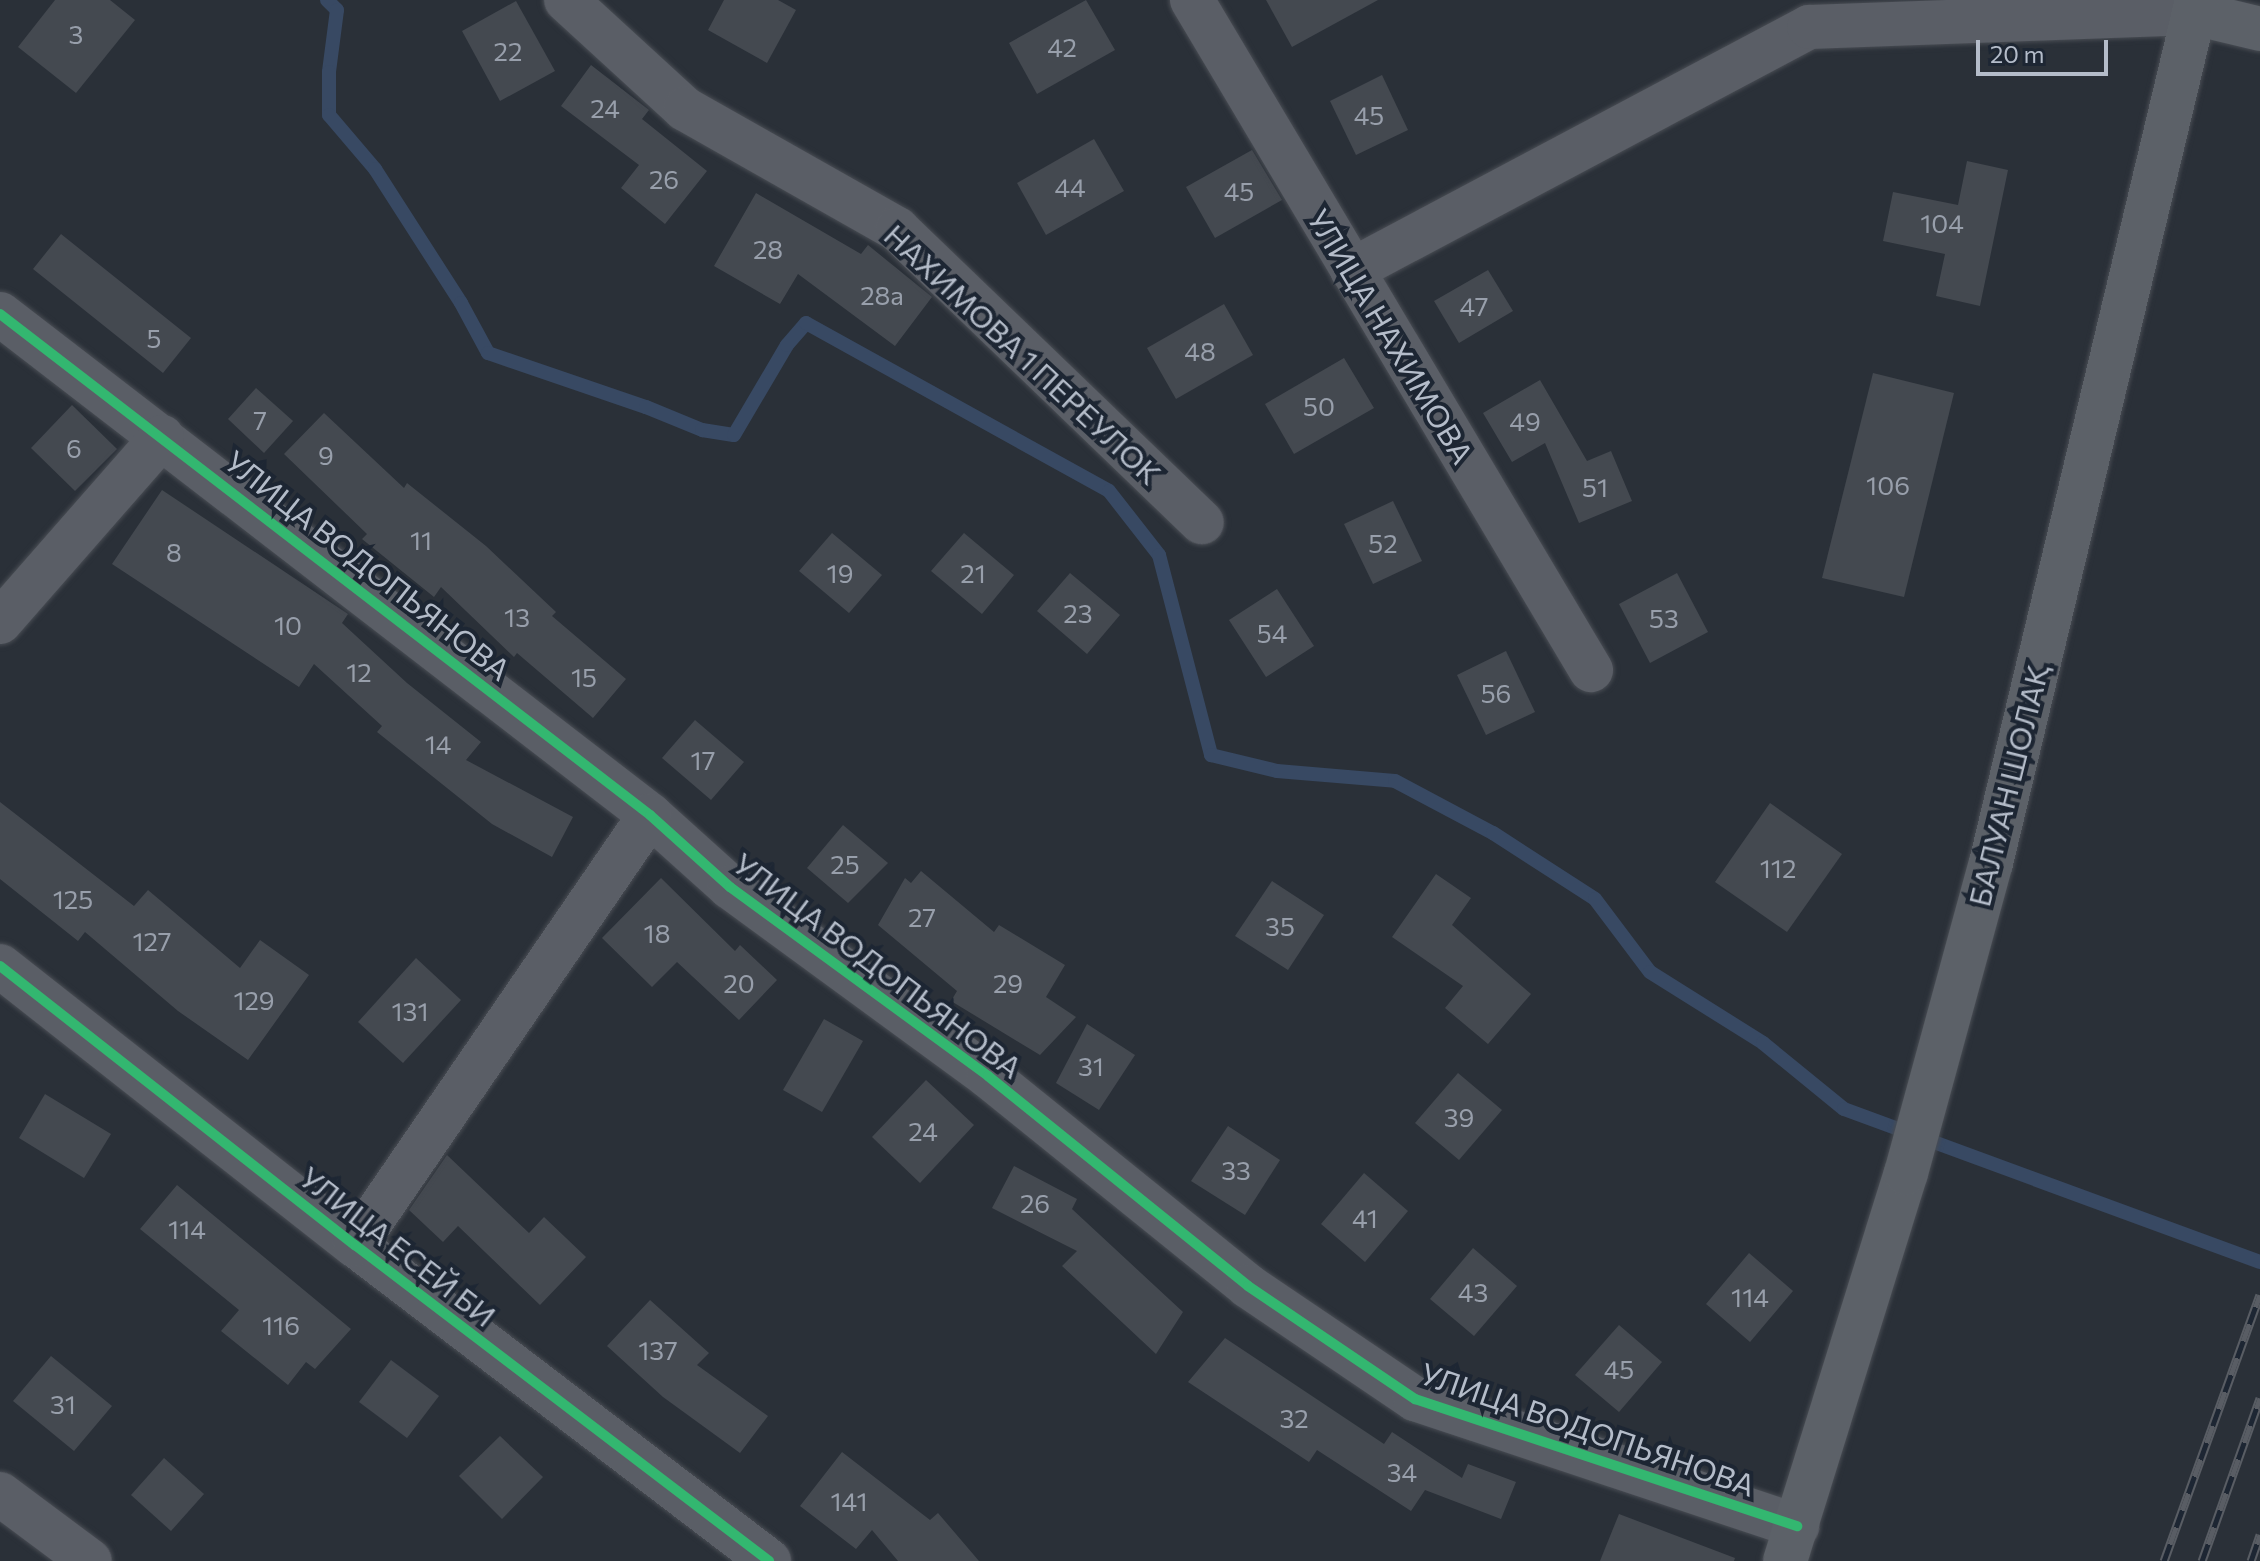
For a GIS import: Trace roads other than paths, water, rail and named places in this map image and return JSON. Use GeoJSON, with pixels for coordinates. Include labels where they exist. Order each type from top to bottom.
{"type":"FeatureCollection","features":[{"type":"Feature","properties":{"kind":"main road"},"geometry":{"type":"LineString","coordinates":[[2195,7],[2260,9]]}},
{"type":"Feature","properties":{"kind":"main road"},"geometry":{"type":"LineString","coordinates":[[2195,7],[2260,29]]}},
{"type":"Feature","properties":{"kind":"main road","name":"БАЛУАН ШОЛАҚ"},"geometry":{"type":"LineString","coordinates":[[1791,1544],[1906,1173],[1991,863],[2195,7]]}},
{"type":"Feature","properties":{"kind":"street","name":"НАХИМОВА 1 ПЕРЕУЛОК"},"geometry":{"type":"LineString","coordinates":[[566,0],[685,109],[897,229],[1202,522]]}},
{"type":"Feature","properties":{"kind":"street","name":"УЛИЦА НАХИМОВА"},"geometry":{"type":"LineString","coordinates":[[1192,0],[1591,670]]}},
{"type":"Feature","properties":{"kind":"street"},"geometry":{"type":"LineString","coordinates":[[1352,270],[1803,14],[2195,7]]}},
{"type":"Feature","properties":{"kind":"street","name":"УЛИЦА ВОДОПЬЯНОВА"},"geometry":{"type":"LineString","coordinates":[[0,314],[650,815],[730,887],[988,1076],[1248,1286],[1415,1399],[1791,1544]]}},
{"type":"Feature","properties":{"kind":"street"},"geometry":{"type":"LineString","coordinates":[[0,622],[162,437]]}},
{"type":"Feature","properties":{"kind":"street"},"geometry":{"type":"LineString","coordinates":[[355,1245],[650,815]]}},
{"type":"Feature","properties":{"kind":"street","name":"УЛИЦА ЕСЕЙ БИ"},"geometry":{"type":"LineString","coordinates":[[0,966],[355,1245],[769,1561]]}},
{"type":"Feature","properties":{"kind":"street"},"geometry":{"type":"LineString","coordinates":[[0,1494],[90,1561]]}},
{"type":"Feature","properties":{"kind":"waterway"},"geometry":{"type":"LineString","coordinates":[[327,0],[337,10],[329,72],[329,115],[375,169],[461,303],[488,353],[646,407],[702,430],[734,435],[787,345],[806,323],[1109,491],[1159,555],[1211,755],[1277,771],[1395,781],[1493,833],[1595,899],[1650,972],[1763,1043],[1844,1109],[2260,1262]]}},
{"type":"Feature","properties":{"kind":"railway"},"geometry":{"type":"LineString","coordinates":[[2164,1561],[2260,1295]]}},
{"type":"Feature","properties":{"kind":"railway"},"geometry":{"type":"LineString","coordinates":[[2202,1561],[2260,1398]]}},
{"type":"Feature","properties":{"kind":"railway"},"geometry":{"type":"LineString","coordinates":[[2251,1561],[2260,1535]]}}]}
